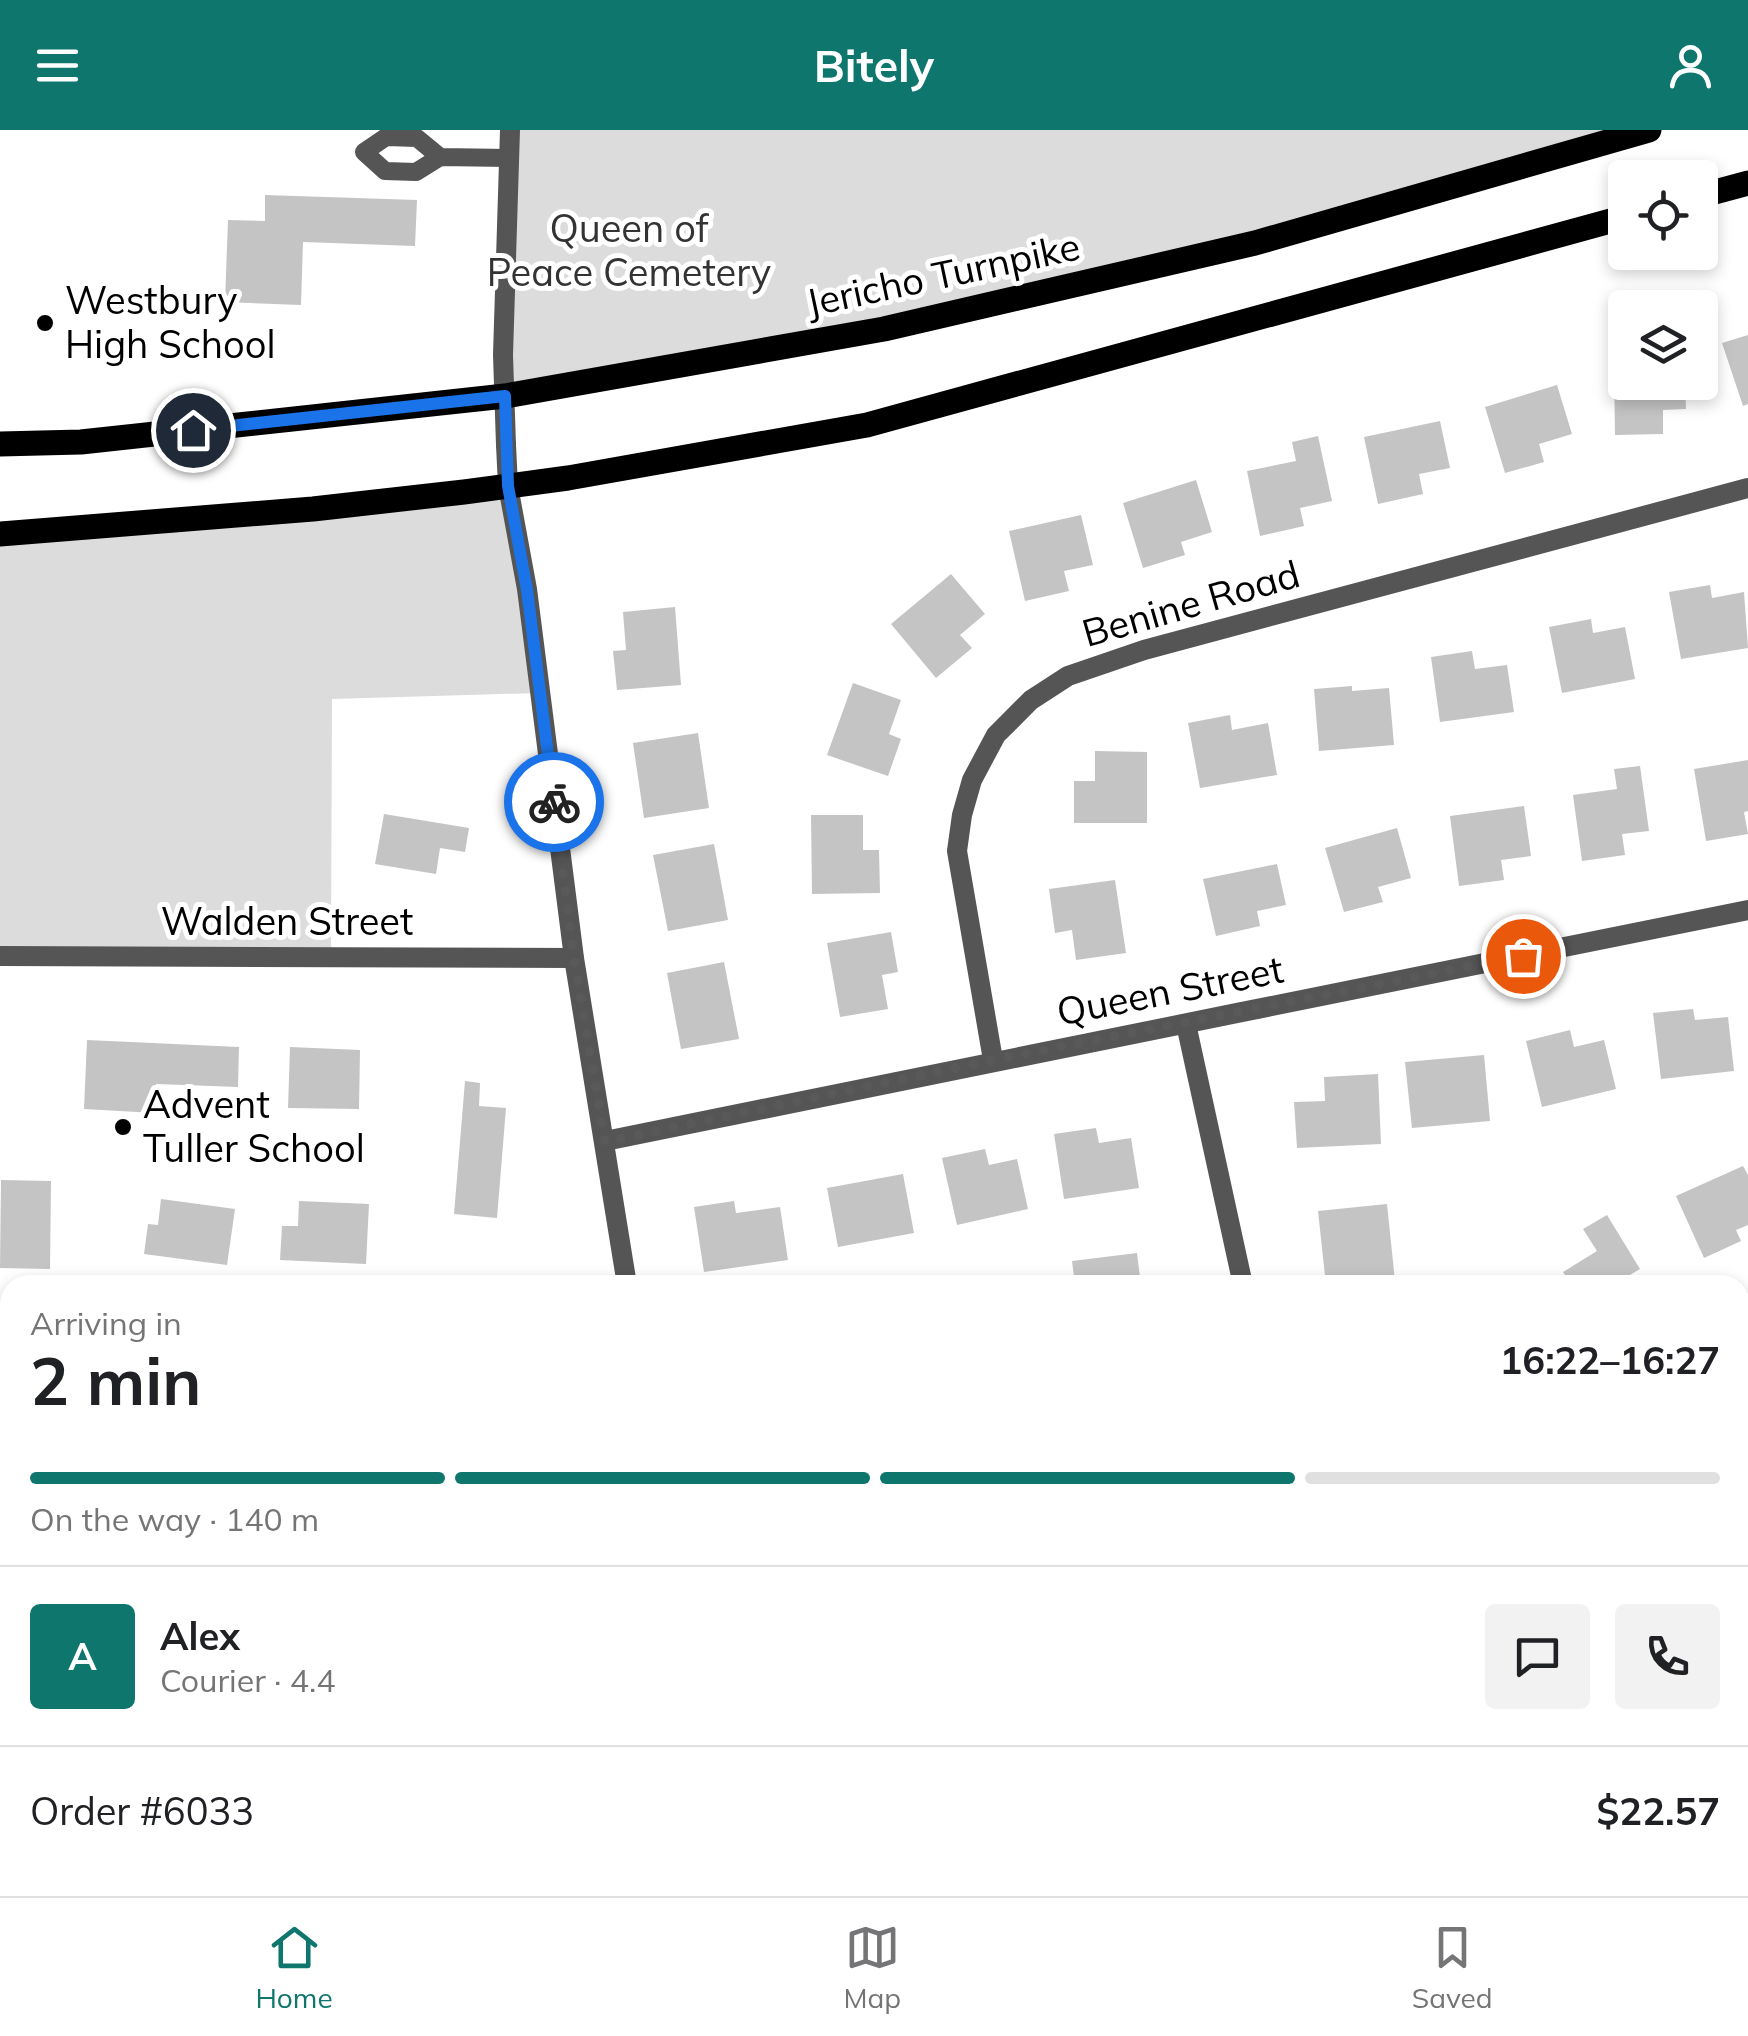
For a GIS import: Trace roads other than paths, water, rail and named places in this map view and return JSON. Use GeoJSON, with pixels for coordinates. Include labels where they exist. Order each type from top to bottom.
{"type":"FeatureCollection","features":[{"type":"Feature","properties":{"kind":"main road","name":"Jericho Turnpike"},"geometry":{"type":"LineString","coordinates":[[0,444],[81,442],[505,396],[922,321],[1255,243],[1649,130]]}},
{"type":"Feature","properties":{"kind":"main road"},"geometry":{"type":"LineString","coordinates":[[1718,191],[1748,183]]}},
{"type":"Feature","properties":{"kind":"main road"},"geometry":{"type":"LineString","coordinates":[[0,534],[313,509],[508,486],[867,424],[1608,222]]}},
{"type":"Feature","properties":{"kind":"street"},"geometry":{"type":"LineString","coordinates":[[510,130],[505,396],[508,486],[527,590],[574,958],[625,1275]]}},
{"type":"Feature","properties":{"kind":"street","name":"Benine Road"},"geometry":{"type":"LineString","coordinates":[[993,1060],[958,851],[972,780],[996,735],[1030,700],[1068,676],[1144,650],[1748,488]]}},
{"type":"Feature","properties":{"kind":"street","name":"Queen Street"},"geometry":{"type":"LineString","coordinates":[[605,1142],[993,1060],[1748,910]]}},
{"type":"Feature","properties":{"kind":"street","name":"Walden Street"},"geometry":{"type":"LineString","coordinates":[[0,956],[574,958]]}},
{"type":"Feature","properties":{"kind":"street"},"geometry":{"type":"LineString","coordinates":[[1186,1024],[1241,1275]]}},
{"type":"Feature","properties":{"kind":"lane"},"geometry":{"type":"LineString","coordinates":[[440,157],[509,158]]}},
{"type":"Feature","properties":{"kind":"place","name":"Westbury High School"},"geometry":{"type":"Point","coordinates":[45,323]}},
{"type":"Feature","properties":{"kind":"place","name":"Advent Tuller School"},"geometry":{"type":"Point","coordinates":[123,1127]}},
{"type":"Feature","properties":{"kind":"park label","name":"Queen of Peace Cemetery"},"geometry":{"type":"Point","coordinates":[629,250]}}]}
